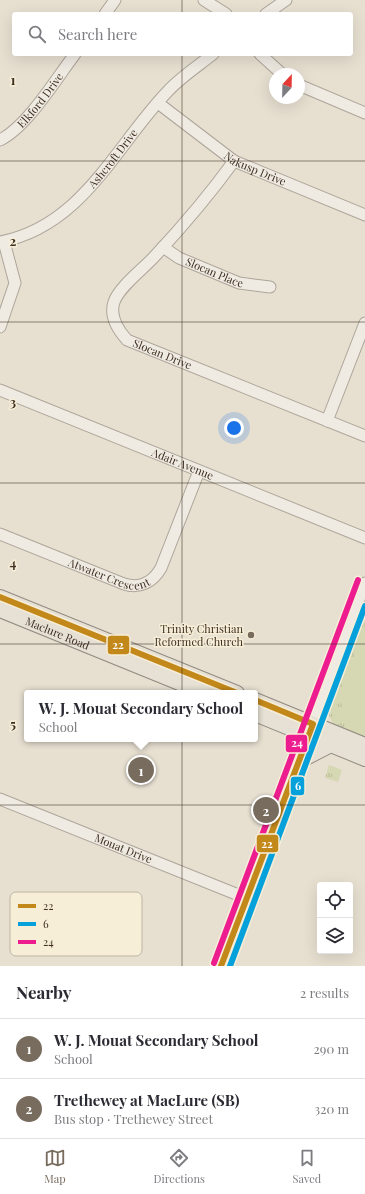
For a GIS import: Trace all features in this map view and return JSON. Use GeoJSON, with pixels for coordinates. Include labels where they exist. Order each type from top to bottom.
{"type":"FeatureCollection","features":[{"type":"Feature","properties":{"kind":"main road","name":"Maclure Road"},"geometry":{"type":"LineString","coordinates":[[0,597],[230,690]]}},
{"type":"Feature","properties":{"kind":"main road","name":"Maclure Road"},"geometry":{"type":"LineString","coordinates":[[0,610],[197,690]]}},
{"type":"Feature","properties":{"kind":"main road"},"geometry":{"type":"LineString","coordinates":[[258,702],[310,729],[331,745],[365,759]]}},
{"type":"Feature","properties":{"kind":"main road"},"geometry":{"type":"LineString","coordinates":[[258,715],[365,745]]}},
{"type":"Feature","properties":{"kind":"main road"},"geometry":{"type":"LineString","coordinates":[[221,966],[310,729]]}},
{"type":"Feature","properties":{"kind":"main road"},"geometry":{"type":"LineString","coordinates":[[298,762],[331,745]]}},
{"type":"Feature","properties":{"kind":"street"},"geometry":{"type":"LineString","coordinates":[[106,12],[115,0]]}},
{"type":"Feature","properties":{"kind":"street"},"geometry":{"type":"LineString","coordinates":[[204,0],[223,12]]}},
{"type":"Feature","properties":{"kind":"street"},"geometry":{"type":"LineString","coordinates":[[269,12],[286,0]]}},
{"type":"Feature","properties":{"kind":"street","name":"Elkford Drive"},"geometry":{"type":"LineString","coordinates":[[0,140],[18,128],[73,56]]}},
{"type":"Feature","properties":{"kind":"street","name":"Ashcroft Drive"},"geometry":{"type":"LineString","coordinates":[[2,242],[25,235],[44,226],[70,209],[98,180],[158,103],[178,81],[210,56]]}},
{"type":"Feature","properties":{"kind":"street"},"geometry":{"type":"LineString","coordinates":[[262,56],[275,68]]}},
{"type":"Feature","properties":{"kind":"street"},"geometry":{"type":"LineString","coordinates":[[305,88],[365,113]]}},
{"type":"Feature","properties":{"kind":"street","name":"Nakusp Drive"},"geometry":{"type":"LineString","coordinates":[[158,103],[234,161],[365,215]]}},
{"type":"Feature","properties":{"kind":"street","name":"Slocan Drive"},"geometry":{"type":"LineString","coordinates":[[234,161],[202,202],[163,247],[119,293],[113,302],[113,320],[120,332],[128,340],[365,436]]}},
{"type":"Feature","properties":{"kind":"street"},"geometry":{"type":"LineString","coordinates":[[0,327],[15,283],[2,242]]}},
{"type":"Feature","properties":{"kind":"street","name":"Slocan Place"},"geometry":{"type":"LineString","coordinates":[[163,247],[179,258],[239,283],[270,287]]}},
{"type":"Feature","properties":{"kind":"street"},"geometry":{"type":"LineString","coordinates":[[327,421],[365,323]]}},
{"type":"Feature","properties":{"kind":"street","name":"Adair Avenue"},"geometry":{"type":"LineString","coordinates":[[0,390],[365,538]]}},
{"type":"Feature","properties":{"kind":"street","name":"Atwater Crescent"},"geometry":{"type":"LineString","coordinates":[[0,534],[124,584],[137,586],[144,584],[157,574],[161,568],[199,471]]}},
{"type":"Feature","properties":{"kind":"street"},"geometry":{"type":"LineString","coordinates":[[310,729],[365,583]]}},
{"type":"Feature","properties":{"kind":"street","name":"Mouat Drive"},"geometry":{"type":"LineString","coordinates":[[0,799],[246,898]]}},
{"type":"Feature","properties":{"kind":"green space"},"geometry":{"type":"Polygon","coordinates":[[[365,605],[365,737],[333,724],[327,711],[365,605]]]}},
{"type":"Feature","properties":{"kind":"green space"},"geometry":{"type":"Polygon","coordinates":[[[365,629],[365,731],[352,726],[338,697],[365,629]]]}},
{"type":"Feature","properties":{"kind":"green space"},"geometry":{"type":"Polygon","coordinates":[[[329,765],[342,770],[338,782],[325,778],[329,765]]]}},
{"type":"Feature","properties":{"kind":"transit line","name":"24"},"geometry":{"type":"LineString","coordinates":[[214,963],[358,580]]}},
{"type":"Feature","properties":{"kind":"transit line","name":"22"},"geometry":{"type":"LineString","coordinates":[[0,597],[230,690]]}},
{"type":"Feature","properties":{"kind":"transit line","name":"6"},"geometry":{"type":"LineString","coordinates":[[230,966],[365,606]]}},
{"type":"Feature","properties":{"kind":"transit line","name":"22"},"geometry":{"type":"LineString","coordinates":[[221,966],[313,724],[258,701]]}},
{"type":"Feature","properties":{"kind":"place","name":"Trinity Christian Reformed Church"},"geometry":{"type":"Point","coordinates":[251,635]}},
{"type":"Feature","properties":{"kind":"place","name":"W. J. Mouat Secondary School"},"geometry":{"type":"Point","coordinates":[141,770]}},
{"type":"Feature","properties":{"kind":"place","name":"Trethewey at MacLure (SB)"},"geometry":{"type":"Point","coordinates":[266,810]}}]}
